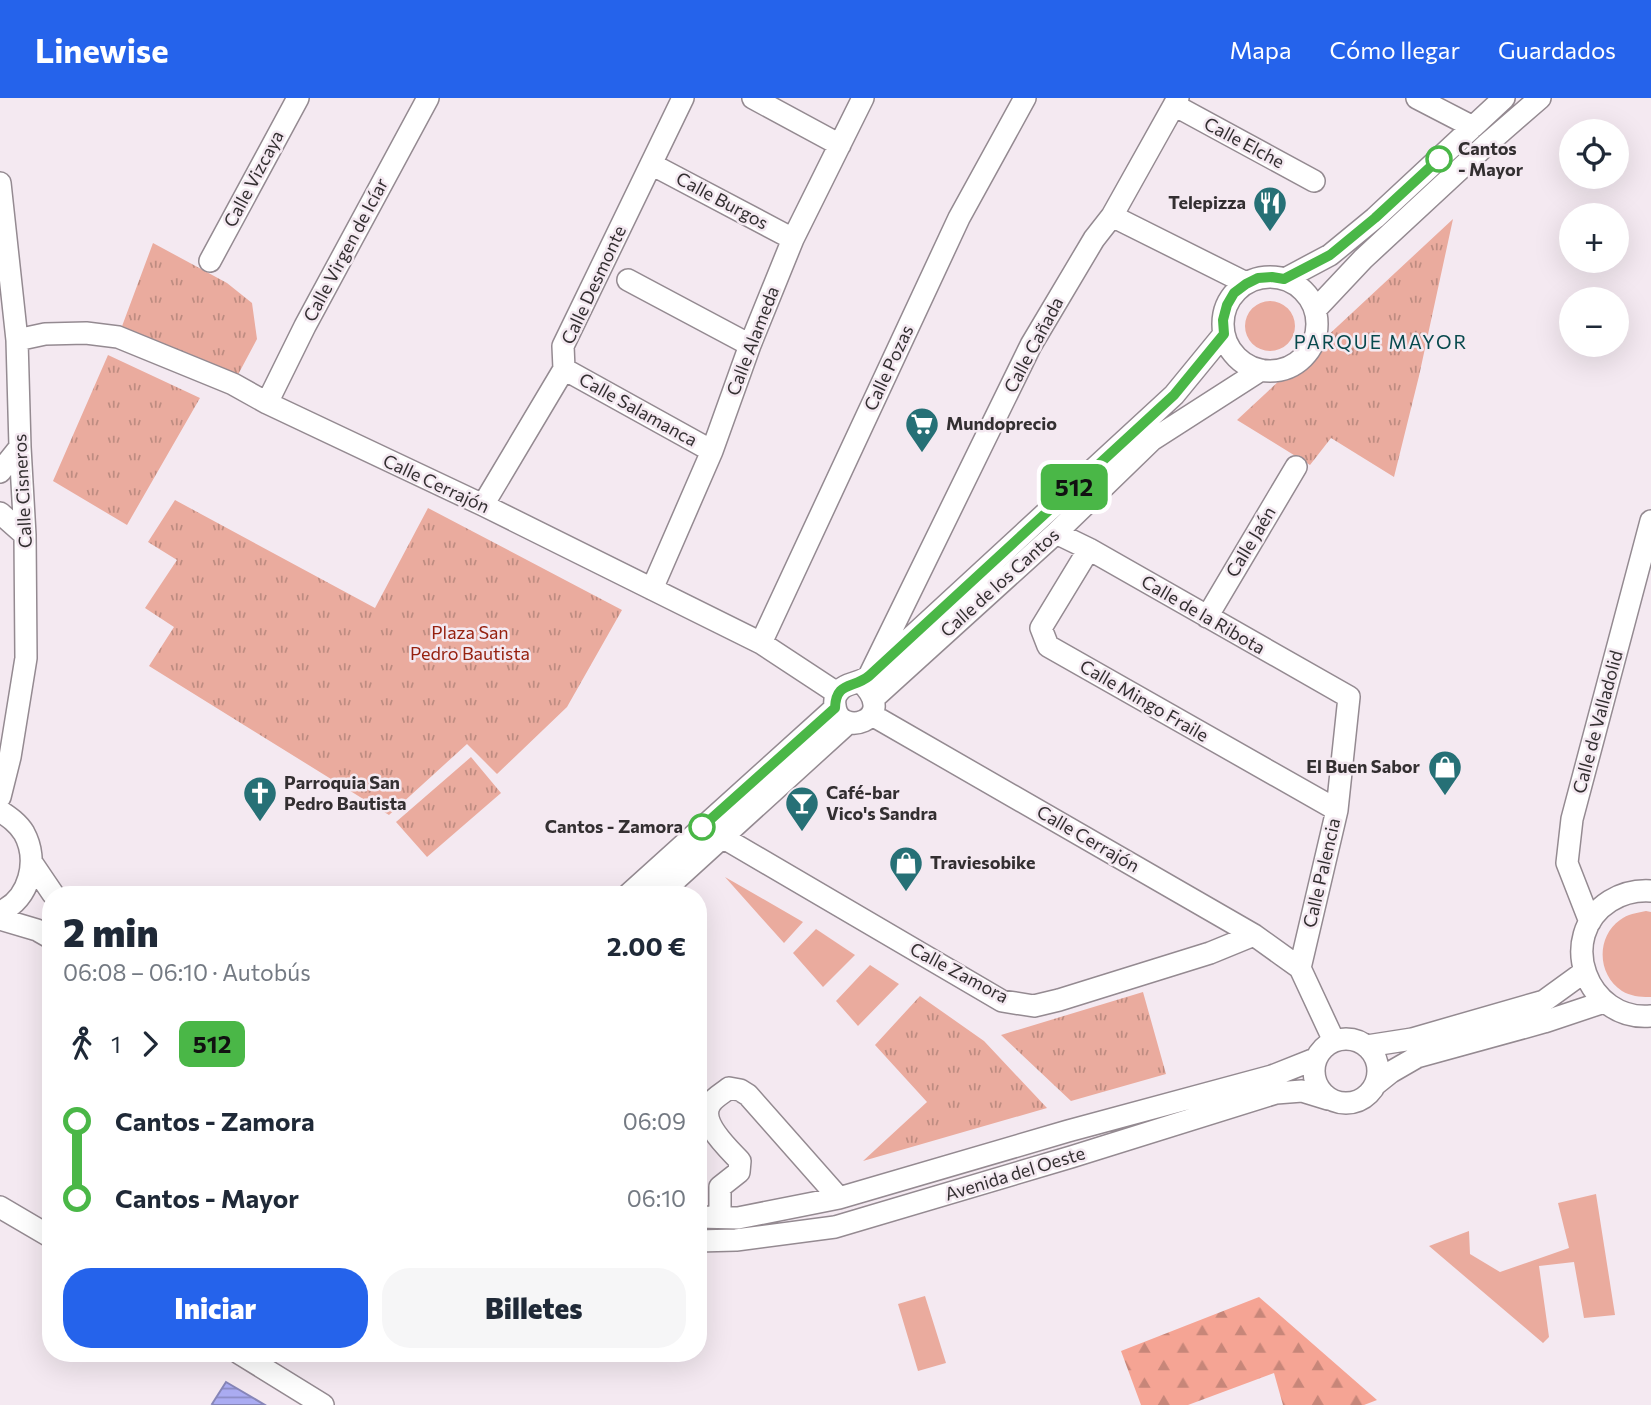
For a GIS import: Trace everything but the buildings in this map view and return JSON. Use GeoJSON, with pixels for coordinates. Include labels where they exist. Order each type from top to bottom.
{"type":"FeatureCollection","features":[{"type":"Feature","properties":{"kind":"street","name":"Calle Vizcaya"},"geometry":{"type":"LineString","coordinates":[[210,261],[298,98]]}},
{"type":"Feature","properties":{"kind":"street","name":"Calle Virgen de Icíar"},"geometry":{"type":"LineString","coordinates":[[267,403],[304,326],[428,98]]}},
{"type":"Feature","properties":{"kind":"street","name":"Calle Desmonte"},"geometry":{"type":"LineString","coordinates":[[483,506],[564,369],[563,346],[683,98]]}},
{"type":"Feature","properties":{"kind":"street"},"geometry":{"type":"LineString","coordinates":[[753,98],[840,145]]}},
{"type":"Feature","properties":{"kind":"street","name":"Calle Alameda"},"geometry":{"type":"LineString","coordinates":[[652,589],[712,451],[750,345],[793,239],[863,98]]}},
{"type":"Feature","properties":{"kind":"street","name":"Calle Pozas"},"geometry":{"type":"LineString","coordinates":[[761,643],[959,218],[1024,98]]}},
{"type":"Feature","properties":{"kind":"street"},"geometry":{"type":"LineString","coordinates":[[1418,98],[1473,127]]}},
{"type":"Feature","properties":{"kind":"street"},"geometry":{"type":"LineString","coordinates":[[1284,279],[1339,248],[1504,98]]}},
{"type":"Feature","properties":{"kind":"street"},"geometry":{"type":"LineString","coordinates":[[1315,310],[1363,259],[1540,98]]}},
{"type":"Feature","properties":{"kind":"street","name":"Calle Elche"},"geometry":{"type":"LineString","coordinates":[[1176,102],[1314,181]]}},
{"type":"Feature","properties":{"kind":"street","name":"Calle Cañada"},"geometry":{"type":"LineString","coordinates":[[869,693],[1031,345],[1094,239],[1112,216],[1176,102]]}},
{"type":"Feature","properties":{"kind":"street","name":"Calle Burgos"},"geometry":{"type":"LineString","coordinates":[[651,164],[793,239]]}},
{"type":"Feature","properties":{"kind":"street","name":"Calle Cisneros"},"geometry":{"type":"LineString","coordinates":[[0,183],[17,340],[26,536],[26,658],[10,757],[0,797]]}},
{"type":"Feature","properties":{"kind":"street"},"geometry":{"type":"LineString","coordinates":[[1112,216],[1246,284]]}},
{"type":"Feature","properties":{"kind":"street"},"geometry":{"type":"LineString","coordinates":[[1258,278],[1284,279],[1298,286],[1308,296],[1315,310],[1316,334],[1312,345],[1303,357],[1291,366],[1276,370],[1261,370],[1237,358],[1224,334],[1223,320],[1234,293],[1258,278]]}},
{"type":"Feature","properties":{"kind":"street"},"geometry":{"type":"LineString","coordinates":[[628,281],[750,345]]}},
{"type":"Feature","properties":{"kind":"street","name":"Calle Cerrajón"},"geometry":{"type":"LineString","coordinates":[[17,340],[46,334],[86,332],[118,337],[233,384],[761,643],[840,708]]}},
{"type":"Feature","properties":{"kind":"street","name":"Calle de los Cantos"},"geometry":{"type":"LineString","coordinates":[[869,693],[1174,395],[1224,334]]}},
{"type":"Feature","properties":{"kind":"street","name":"Calle Salamanca"},"geometry":{"type":"LineString","coordinates":[[564,369],[712,451]]}},
{"type":"Feature","properties":{"kind":"street","name":"Calle de los Cantos"},"geometry":{"type":"LineString","coordinates":[[869,693],[1056,533],[1152,440],[1261,370]]}},
{"type":"Feature","properties":{"kind":"street"},"geometry":{"type":"LineString","coordinates":[[0,472],[20,447]]}},
{"type":"Feature","properties":{"kind":"street","name":"Calle Jaén"},"geometry":{"type":"LineString","coordinates":[[1207,617],[1296,467]]}},
{"type":"Feature","properties":{"kind":"street"},"geometry":{"type":"LineString","coordinates":[[0,513],[26,536]]}},
{"type":"Feature","properties":{"kind":"street","name":"Calle de Valladolid"},"geometry":{"type":"LineString","coordinates":[[1590,922],[1567,863],[1572,819],[1651,521]]}},
{"type":"Feature","properties":{"kind":"street","name":"Calle de la Ribota"},"geometry":{"type":"LineString","coordinates":[[1056,533],[1089,549],[1349,697]]}},
{"type":"Feature","properties":{"kind":"street","name":"Calle Mingo Fraile"},"geometry":{"type":"LineString","coordinates":[[1089,549],[1041,628],[1048,646],[1337,810]]}},
{"type":"Feature","properties":{"kind":"street"},"geometry":{"type":"LineString","coordinates":[[669,886],[722,837],[840,708],[850,684],[869,693],[862,723],[840,708]]}},
{"type":"Feature","properties":{"kind":"street","name":"Calle Cerrajón"},"geometry":{"type":"LineString","coordinates":[[869,693],[1254,935],[1300,968]]}},
{"type":"Feature","properties":{"kind":"street","name":"Calle Palencia"},"geometry":{"type":"LineString","coordinates":[[1300,968],[1337,810],[1349,697]]}},
{"type":"Feature","properties":{"kind":"street"},"geometry":{"type":"LineString","coordinates":[[638,886],[840,708]]}},
{"type":"Feature","properties":{"kind":"street"},"geometry":{"type":"LineString","coordinates":[[0,811],[12,818],[23,831],[30,846],[32,863],[29,881],[20,897],[0,912]]}},
{"type":"Feature","properties":{"kind":"street","name":"Calle Zamora"},"geometry":{"type":"LineString","coordinates":[[722,837],[1002,1001],[1034,1006],[1059,1000],[1210,953],[1254,935]]}},
{"type":"Feature","properties":{"kind":"street"},"geometry":{"type":"LineString","coordinates":[[32,863],[48,886]]}},
{"type":"Feature","properties":{"kind":"street"},"geometry":{"type":"LineString","coordinates":[[1651,891],[1641,890],[1621,895],[1603,906],[1590,922],[1581,955],[1591,989],[1604,1002],[1620,1013],[1651,1016]]}},
{"type":"Feature","properties":{"kind":"street"},"geometry":{"type":"LineString","coordinates":[[0,919],[42,933]]}},
{"type":"Feature","properties":{"kind":"street"},"geometry":{"type":"LineString","coordinates":[[1300,968],[1334,1041]]}},
{"type":"Feature","properties":{"kind":"street"},"geometry":{"type":"LineString","coordinates":[[1367,1046],[1412,1040],[1544,1001],[1584,972]]}},
{"type":"Feature","properties":{"kind":"street"},"geometry":{"type":"LineString","coordinates":[[1376,1084],[1378,1063],[1367,1046],[1356,1040],[1345,1038],[1334,1041],[1323,1048],[1315,1059],[1313,1073],[1317,1088],[1328,1099],[1341,1104],[1355,1103],[1367,1096],[1376,1084],[1391,1072],[1417,1057],[1544,1022],[1604,1002]]}},
{"type":"Feature","properties":{"kind":"street","name":"Avenida del Oeste"},"geometry":{"type":"LineString","coordinates":[[707,1217],[738,1218],[838,1198],[1272,1076],[1315,1059]]}},
{"type":"Feature","properties":{"kind":"street"},"geometry":{"type":"LineString","coordinates":[[720,1217],[720,1187],[739,1172],[740,1161],[713,1131],[707,1115],[709,1104],[729,1088],[748,1095],[838,1198]]}},
{"type":"Feature","properties":{"kind":"street","name":"Avenida del Oeste"},"geometry":{"type":"LineString","coordinates":[[707,1241],[736,1240],[835,1227],[1276,1093],[1302,1091],[1328,1099]]}},
{"type":"Feature","properties":{"kind":"street"},"geometry":{"type":"LineString","coordinates":[[0,1207],[42,1232]]}},
{"type":"Feature","properties":{"kind":"street"},"geometry":{"type":"LineString","coordinates":[[254,1362],[323,1405]]}},
{"type":"Feature","properties":{"kind":"green space"},"geometry":{"type":"Polygon","coordinates":[[[1453,219],[1394,477],[1331,438],[1310,465],[1237,420],[1453,219]]]}},
{"type":"Feature","properties":{"kind":"green space"},"geometry":{"type":"Polygon","coordinates":[[[153,243],[227,283],[252,303],[257,339],[233,384],[118,337],[153,243]]]}},
{"type":"Feature","properties":{"kind":"green space"},"geometry":{"type":"Polygon","coordinates":[[[1270,301],[1288,308],[1295,326],[1288,344],[1270,351],[1252,344],[1245,326],[1252,308],[1270,301]]]}},
{"type":"Feature","properties":{"kind":"green space"},"geometry":{"type":"Polygon","coordinates":[[[108,355],[200,398],[127,525],[53,481],[108,355]]]}},
{"type":"Feature","properties":{"kind":"green space","name":"Plaza San Pedro Bautista"},"geometry":{"type":"Polygon","coordinates":[[[175,500],[375,608],[428,508],[622,610],[567,707],[497,774],[467,744],[389,815],[149,666],[174,627],[145,608],[177,560],[148,542],[175,500]]]}},
{"type":"Feature","properties":{"kind":"green space"},"geometry":{"type":"Polygon","coordinates":[[[471,757],[501,793],[427,857],[396,822],[471,757]]]}},
{"type":"Feature","properties":{"kind":"green space"},"geometry":{"type":"Polygon","coordinates":[[[725,877],[803,922],[784,943],[725,877]]]}},
{"type":"Feature","properties":{"kind":"green space"},"geometry":{"type":"Polygon","coordinates":[[[1651,912],[1651,997],[1622,991],[1608,976],[1603,956],[1603,946],[1612,927],[1626,916],[1651,912]]]}},
{"type":"Feature","properties":{"kind":"green space"},"geometry":{"type":"Polygon","coordinates":[[[816,929],[855,955],[823,987],[793,953],[816,929]]]}},
{"type":"Feature","properties":{"kind":"green space"},"geometry":{"type":"Polygon","coordinates":[[[870,965],[899,984],[858,1026],[836,1001],[870,965]]]}},
{"type":"Feature","properties":{"kind":"green space"},"geometry":{"type":"Polygon","coordinates":[[[1143,992],[1166,1074],[1071,1101],[1001,1035],[1143,992]]]}},
{"type":"Feature","properties":{"kind":"green space"},"geometry":{"type":"Polygon","coordinates":[[[920,996],[984,1041],[1047,1108],[863,1161],[927,1102],[875,1045],[920,996]]]}},
{"type":"Feature","properties":{"kind":"green space"},"geometry":{"type":"Polygon","coordinates":[[[1596,1194],[1615,1315],[1584,1318],[1574,1262],[1539,1266],[1549,1337],[1543,1343],[1429,1246],[1469,1231],[1470,1254],[1500,1272],[1569,1248],[1558,1203],[1596,1194]]]}},
{"type":"Feature","properties":{"kind":"green space"},"geometry":{"type":"Polygon","coordinates":[[[925,1296],[946,1363],[918,1371],[898,1304],[925,1296]]]}},
{"type":"Feature","properties":{"kind":"green space"},"geometry":{"type":"Polygon","coordinates":[[[1259,1297],[1377,1400],[1364,1405],[1283,1405],[1274,1373],[1188,1405],[1141,1405],[1121,1351],[1259,1297]]]}},
{"type":"Feature","properties":{"kind":"water"},"geometry":{"type":"Polygon","coordinates":[[[226,1382],[265,1405],[212,1404],[226,1382]]]}},
{"type":"Feature","properties":{"kind":"bus line","name":"512"},"geometry":{"type":"LineString","coordinates":[[702,827],[835,708],[837,693],[841,689],[862,682],[869,676],[1174,395],[1224,334],[1223,320],[1234,293],[1258,278],[1284,279],[1330,255],[1439,159]]}},
{"type":"Feature","properties":{"kind":"place","name":"Cantos - Mayor"},"geometry":{"type":"Point","coordinates":[1439,159]}},
{"type":"Feature","properties":{"kind":"place","name":"Telepizza"},"geometry":{"type":"Point","coordinates":[1270,233]}},
{"type":"Feature","properties":{"kind":"place","name":"Mundoprecio"},"geometry":{"type":"Point","coordinates":[922,454]}},
{"type":"Feature","properties":{"kind":"place","name":"El Buen Sabor"},"geometry":{"type":"Point","coordinates":[1445,797]}},
{"type":"Feature","properties":{"kind":"place","name":"Parroquia San Pedro Bautista"},"geometry":{"type":"Point","coordinates":[260,823]}},
{"type":"Feature","properties":{"kind":"place","name":"Cantos - Zamora"},"geometry":{"type":"Point","coordinates":[702,827]}},
{"type":"Feature","properties":{"kind":"place","name":"Café-bar Vico's Sandra"},"geometry":{"type":"Point","coordinates":[802,833]}},
{"type":"Feature","properties":{"kind":"place","name":"Traviesobike"},"geometry":{"type":"Point","coordinates":[906,893]}},
{"type":"Feature","properties":{"kind":"district","name":"PARQUE MAYOR"},"geometry":{"type":"Point","coordinates":[1381,342]}}]}
